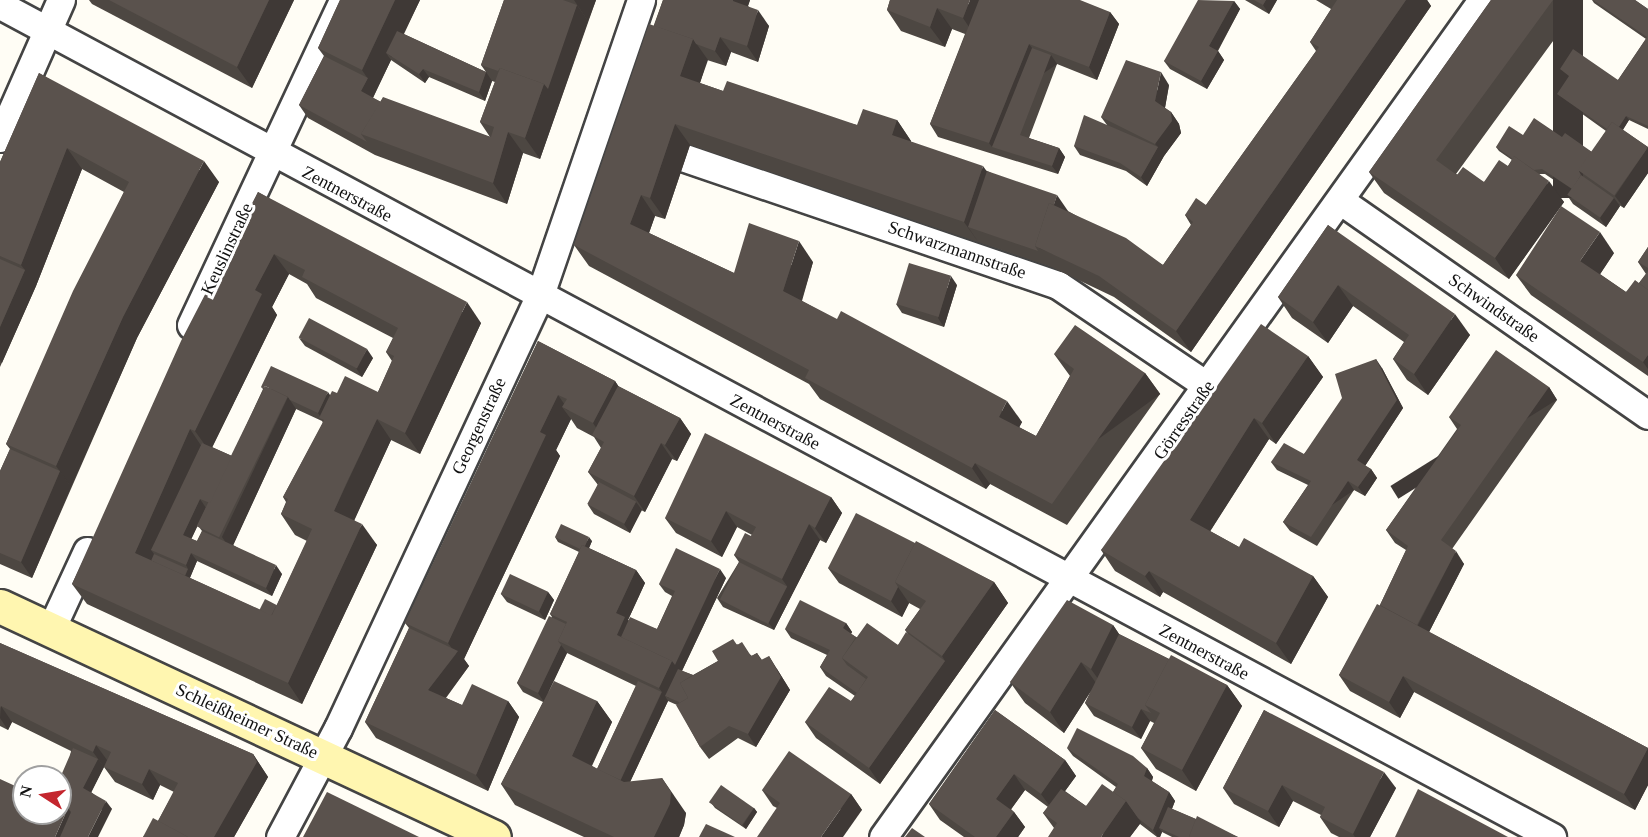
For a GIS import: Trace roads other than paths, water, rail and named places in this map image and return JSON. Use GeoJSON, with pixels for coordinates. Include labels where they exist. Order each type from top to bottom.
{"type":"FeatureCollection","features":[{"type":"Feature","properties":{"kind":"main road","name":"Schleißheimer Straße"},"geometry":{"type":"LineString","coordinates":[[0,606],[494,837]]}},
{"type":"Feature","properties":{"kind":"street"},"geometry":{"type":"LineString","coordinates":[[0,138],[61,0]]}},
{"type":"Feature","properties":{"kind":"street","name":"Keuslinstraße"},"geometry":{"type":"LineString","coordinates":[[180,350],[343,0]]}},
{"type":"Feature","properties":{"kind":"street","name":"Georgenstraße"},"geometry":{"type":"LineString","coordinates":[[280,837],[323,756],[540,295],[610,133],[641,0]]}},
{"type":"Feature","properties":{"kind":"street","name":"Görresstraße"},"geometry":{"type":"LineString","coordinates":[[883,837],[1070,582],[1482,0]]}},
{"type":"Feature","properties":{"kind":"street","name":"Zentnerstraße"},"geometry":{"type":"LineString","coordinates":[[0,5],[271,154],[540,295],[1070,582],[1552,837]]}},
{"type":"Feature","properties":{"kind":"street","name":"Schwarzmannstraße"},"geometry":{"type":"LineString","coordinates":[[685,158],[1058,285],[1208,386]]}},
{"type":"Feature","properties":{"kind":"street","name":"Schwindstraße"},"geometry":{"type":"LineString","coordinates":[[1341,201],[1648,415]]}},
{"type":"Feature","properties":{"kind":"street"},"geometry":{"type":"LineString","coordinates":[[51,629],[100,524]]}}]}
